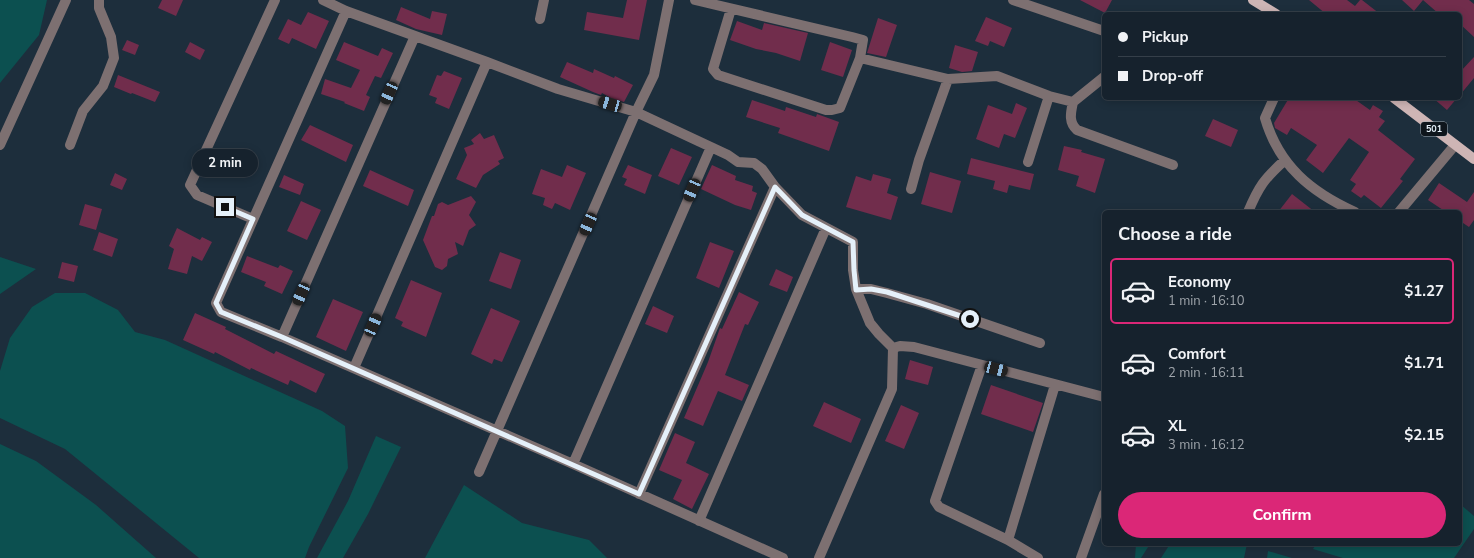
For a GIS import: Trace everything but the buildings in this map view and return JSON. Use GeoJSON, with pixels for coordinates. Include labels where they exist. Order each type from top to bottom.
{"type":"FeatureCollection","features":[{"type":"Feature","properties":{"kind":"main road"},"geometry":{"type":"LineString","coordinates":[[1253,0],[1273,12]]}},
{"type":"Feature","properties":{"kind":"main road","name":"501"},"geometry":{"type":"LineString","coordinates":[[1397,100],[1474,159]]}},
{"type":"Feature","properties":{"kind":"street"},"geometry":{"type":"LineString","coordinates":[[0,145],[66,0]]}},
{"type":"Feature","properties":{"kind":"street"},"geometry":{"type":"LineString","coordinates":[[70,145],[83,111],[103,86],[114,58],[111,37],[99,8],[100,0]]}},
{"type":"Feature","properties":{"kind":"street"},"geometry":{"type":"LineString","coordinates":[[253,219],[197,195],[190,185],[275,0]]}},
{"type":"Feature","properties":{"kind":"street"},"geometry":{"type":"LineString","coordinates":[[323,0],[346,11],[558,89],[636,112],[711,147],[738,162],[754,163],[762,169],[775,187],[802,215],[853,242],[856,290],[870,323],[893,348],[892,389],[819,558]]}},
{"type":"Feature","properties":{"kind":"street"},"geometry":{"type":"LineString","coordinates":[[540,19],[544,0]]}},
{"type":"Feature","properties":{"kind":"street"},"geometry":{"type":"LineString","coordinates":[[480,472],[636,112],[654,75],[669,0]]}},
{"type":"Feature","properties":{"kind":"street"},"geometry":{"type":"LineString","coordinates":[[695,0],[863,40],[860,58],[840,108],[826,110],[718,75],[713,69],[731,9]]}},
{"type":"Feature","properties":{"kind":"street"},"geometry":{"type":"LineString","coordinates":[[1013,0],[1102,30]]}},
{"type":"Feature","properties":{"kind":"street"},"geometry":{"type":"LineString","coordinates":[[346,11],[216,303],[221,312],[354,368],[783,558]]}},
{"type":"Feature","properties":{"kind":"street"},"geometry":{"type":"LineString","coordinates":[[282,337],[415,36]]}},
{"type":"Feature","properties":{"kind":"street"},"geometry":{"type":"LineString","coordinates":[[860,58],[948,79],[997,76],[1049,96],[1073,102]]}},
{"type":"Feature","properties":{"kind":"street"},"geometry":{"type":"LineString","coordinates":[[354,368],[487,62]]}},
{"type":"Feature","properties":{"kind":"street"},"geometry":{"type":"LineString","coordinates":[[911,189],[919,160],[948,79]]}},
{"type":"Feature","properties":{"kind":"street"},"geometry":{"type":"LineString","coordinates":[[1102,79],[1073,102],[1070,120],[1074,127],[1077,130],[1173,165]]}},
{"type":"Feature","properties":{"kind":"street"},"geometry":{"type":"LineString","coordinates":[[1028,162],[1049,96]]}},
{"type":"Feature","properties":{"kind":"street"},"geometry":{"type":"LineString","coordinates":[[1273,100],[1265,118],[1274,143],[1285,160],[1308,184],[1334,202],[1351,210]]}},
{"type":"Feature","properties":{"kind":"street"},"geometry":{"type":"LineString","coordinates":[[1401,210],[1455,145]]}},
{"type":"Feature","properties":{"kind":"street"},"geometry":{"type":"LineString","coordinates":[[573,464],[711,147]]}},
{"type":"Feature","properties":{"kind":"street"},"geometry":{"type":"LineString","coordinates":[[1249,210],[1261,184],[1268,174],[1285,160]]}},
{"type":"Feature","properties":{"kind":"street"},"geometry":{"type":"LineString","coordinates":[[639,494],[775,187]]}},
{"type":"Feature","properties":{"kind":"street"},"geometry":{"type":"LineString","coordinates":[[699,521],[826,228]]}},
{"type":"Feature","properties":{"kind":"street"},"geometry":{"type":"LineString","coordinates":[[856,290],[871,289],[887,292],[927,304],[1040,343]]}},
{"type":"Feature","properties":{"kind":"street"},"geometry":{"type":"LineString","coordinates":[[893,348],[900,346],[914,347],[1102,397]]}},
{"type":"Feature","properties":{"kind":"street"},"geometry":{"type":"LineString","coordinates":[[982,364],[935,501],[939,507],[1008,540],[1038,558]]}},
{"type":"Feature","properties":{"kind":"street"},"geometry":{"type":"LineString","coordinates":[[1008,540],[1055,385]]}},
{"type":"Feature","properties":{"kind":"street"},"geometry":{"type":"LineString","coordinates":[[1081,558],[1102,500]]}},
{"type":"Feature","properties":{"kind":"shaded area"},"geometry":{"type":"Polygon","coordinates":[[[0,0],[47,0],[39,35],[0,83],[0,0]]]}},
{"type":"Feature","properties":{"kind":"shaded area"},"geometry":{"type":"Polygon","coordinates":[[[0,257],[36,269],[0,294],[0,257]]]}},
{"type":"Feature","properties":{"kind":"shaded area"},"geometry":{"type":"Polygon","coordinates":[[[55,293],[85,293],[118,310],[135,332],[165,340],[322,411],[345,426],[348,468],[305,558],[199,558],[65,449],[0,418],[0,371],[10,338],[32,307],[55,293]]]}},
{"type":"Feature","properties":{"kind":"shaded area"},"geometry":{"type":"Polygon","coordinates":[[[376,436],[401,447],[368,514],[343,558],[317,558],[348,501],[376,436]]]}},
{"type":"Feature","properties":{"kind":"shaded area"},"geometry":{"type":"Polygon","coordinates":[[[0,444],[36,461],[96,505],[156,558],[0,558],[0,444]]]}},
{"type":"Feature","properties":{"kind":"shaded area"},"geometry":{"type":"Polygon","coordinates":[[[464,485],[522,523],[589,540],[607,558],[425,558],[464,485]]]}},
{"type":"Feature","properties":{"kind":"shaded area"},"geometry":{"type":"Polygon","coordinates":[[[1462,506],[1474,516],[1474,529],[1454,558],[1343,558],[1313,549],[1315,546],[1462,546],[1462,506]]]}},
{"type":"Feature","properties":{"kind":"shaded area"},"geometry":{"type":"Polygon","coordinates":[[[1136,546],[1149,546],[1141,558],[1135,558],[1136,546]]]}},
{"type":"Feature","properties":{"kind":"shaded area"},"geometry":{"type":"Polygon","coordinates":[[[1169,546],[1247,546],[1244,558],[1161,558],[1169,546]]]}},
{"type":"Feature","properties":{"kind":"shaded area"},"geometry":{"type":"Polygon","coordinates":[[[1268,551],[1292,558],[1267,558],[1268,551]]]}},
{"type":"Feature","properties":{"kind":"route"},"geometry":{"type":"LineString","coordinates":[[225,207],[253,219],[216,303],[221,312],[282,337],[639,494],[775,187],[802,215],[853,242],[856,290],[871,289],[887,292],[970,319]]}}]}
